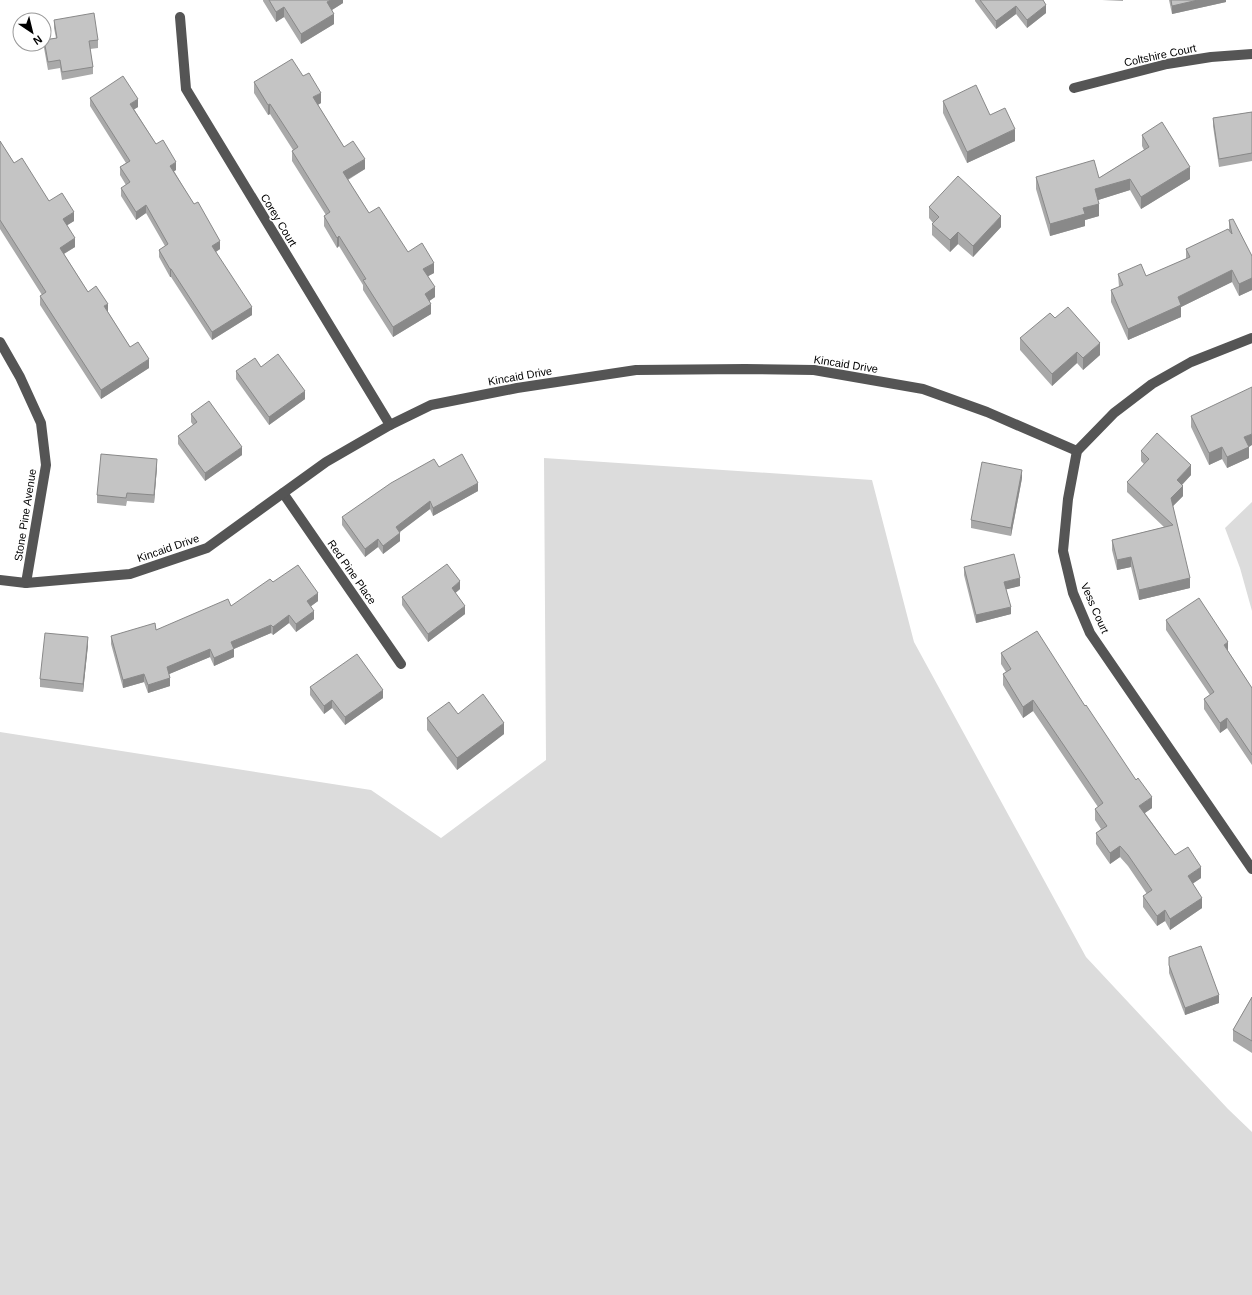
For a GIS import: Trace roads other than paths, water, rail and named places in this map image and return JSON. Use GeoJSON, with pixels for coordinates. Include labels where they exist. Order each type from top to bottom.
{"type":"FeatureCollection","features":[{"type":"Feature","properties":{"kind":"street","name":"Corey Court"},"geometry":{"type":"LineString","coordinates":[[180,16],[186,89],[390,425]]}},
{"type":"Feature","properties":{"kind":"street","name":"Coltshire Court"},"geometry":{"type":"LineString","coordinates":[[1074,88],[1167,64],[1211,57],[1252,54]]}},
{"type":"Feature","properties":{"kind":"street"},"geometry":{"type":"LineString","coordinates":[[1077,451],[1114,413],[1152,384],[1191,362],[1252,338]]}},
{"type":"Feature","properties":{"kind":"street","name":"Stone Pine Avenue"},"geometry":{"type":"LineString","coordinates":[[0,342],[20,377],[41,423],[46,465],[26,582]]}},
{"type":"Feature","properties":{"kind":"street","name":"Kincaid Drive"},"geometry":{"type":"LineString","coordinates":[[0,580],[26,582],[130,574],[207,548],[326,462],[390,425],[431,406],[517,388],[636,370],[814,370],[923,389],[987,412],[1077,451]]}},
{"type":"Feature","properties":{"kind":"street","name":"Vess Court"},"geometry":{"type":"LineString","coordinates":[[1077,451],[1068,499],[1063,551],[1073,593],[1090,633],[1252,869]]}},
{"type":"Feature","properties":{"kind":"street","name":"Red Pine Place"},"geometry":{"type":"LineString","coordinates":[[283,493],[401,664]]}}]}
